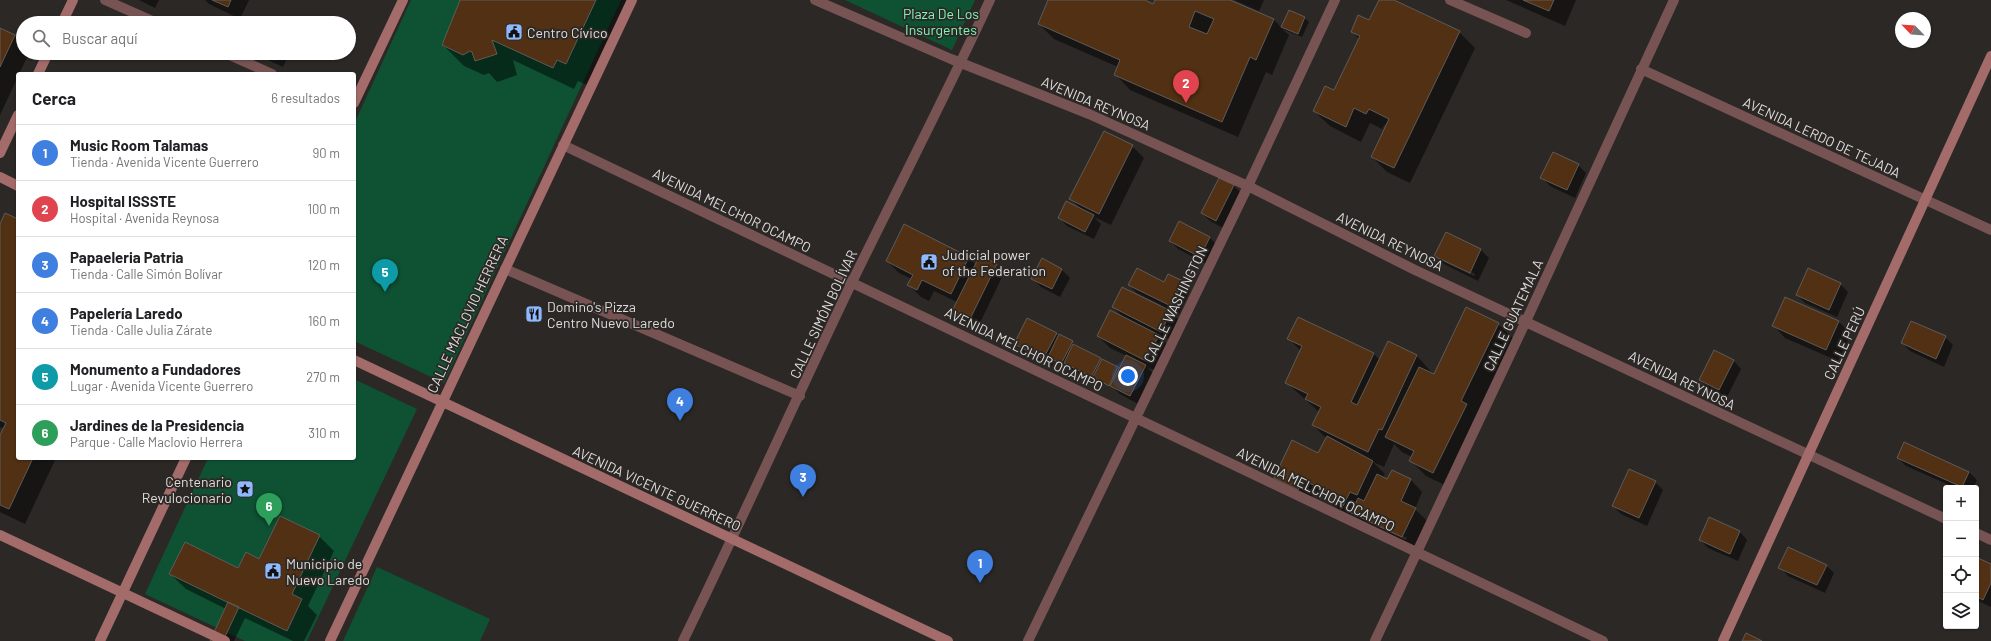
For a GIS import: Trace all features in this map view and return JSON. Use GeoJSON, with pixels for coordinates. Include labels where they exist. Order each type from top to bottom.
{"type":"FeatureCollection","features":[{"type":"Feature","properties":{"kind":"main road"},"geometry":{"type":"LineString","coordinates":[[65,16],[73,0]]}},
{"type":"Feature","properties":{"kind":"main road"},"geometry":{"type":"LineString","coordinates":[[356,99],[403,0]]}},
{"type":"Feature","properties":{"kind":"main road","name":"CALLE MACLOVIO HERRERA"},"geometry":{"type":"LineString","coordinates":[[330,641],[632,0]]}},
{"type":"Feature","properties":{"kind":"main road","name":"CALLE PERÚ"},"geometry":{"type":"LineString","coordinates":[[1723,641],[1991,56]]}},
{"type":"Feature","properties":{"kind":"main road"},"geometry":{"type":"LineString","coordinates":[[39,72],[45,60]]}},
{"type":"Feature","properties":{"kind":"main road"},"geometry":{"type":"LineString","coordinates":[[0,153],[16,119]]}},
{"type":"Feature","properties":{"kind":"main road"},"geometry":{"type":"LineString","coordinates":[[0,177],[16,185]]}},
{"type":"Feature","properties":{"kind":"main road","name":"AVENIDA VICENTE GUERRERO"},"geometry":{"type":"LineString","coordinates":[[356,361],[948,641]]}},
{"type":"Feature","properties":{"kind":"main road"},"geometry":{"type":"LineString","coordinates":[[100,641],[185,460]]}},
{"type":"Feature","properties":{"kind":"main road"},"geometry":{"type":"LineString","coordinates":[[0,535],[225,641]]}},
{"type":"Feature","properties":{"kind":"street"},"geometry":{"type":"LineString","coordinates":[[105,0],[141,16]]}},
{"type":"Feature","properties":{"kind":"street","name":"AVENIDA REYNOSA"},"geometry":{"type":"LineString","coordinates":[[815,0],[961,63],[1088,114],[1248,186],[1415,270],[1943,519]]}},
{"type":"Feature","properties":{"kind":"street","name":"CALLE SIMÓN BOLÍVAR"},"geometry":{"type":"LineString","coordinates":[[683,641],[733,539],[852,283],[961,63],[990,0]]}},
{"type":"Feature","properties":{"kind":"street","name":"CALLE WASHINGTON"},"geometry":{"type":"LineString","coordinates":[[1028,641],[1248,186],[1335,0]]}},
{"type":"Feature","properties":{"kind":"street"},"geometry":{"type":"LineString","coordinates":[[1450,0],[1526,32]]}},
{"type":"Feature","properties":{"kind":"street","name":"CALLE GUATEMALA"},"geometry":{"type":"LineString","coordinates":[[1375,641],[1526,321],[1674,0]]}},
{"type":"Feature","properties":{"kind":"street"},"geometry":{"type":"LineString","coordinates":[[241,60],[268,72]]}},
{"type":"Feature","properties":{"kind":"street","name":"AVENIDA LERDO DE TEJADA"},"geometry":{"type":"LineString","coordinates":[[1642,69],[1991,230]]}},
{"type":"Feature","properties":{"kind":"street","name":"AVENIDA MELCHOR OCAMPO"},"geometry":{"type":"LineString","coordinates":[[563,145],[1603,641]]}},
{"type":"Feature","properties":{"kind":"street"},"geometry":{"type":"LineString","coordinates":[[505,269],[800,396]]}},
{"type":"Feature","properties":{"kind":"street"},"geometry":{"type":"LineString","coordinates":[[1979,534],[1991,540]]}},
{"type":"Feature","properties":{"kind":"green space"},"geometry":{"type":"Polygon","coordinates":[[[411,0],[621,0],[444,383],[356,342],[356,120],[411,0]]]}},
{"type":"Feature","properties":{"kind":"green space","name":"Plaza De Los Insurgentes"},"geometry":{"type":"Polygon","coordinates":[[[845,0],[975,0],[952,50],[845,0]]]}},
{"type":"Feature","properties":{"kind":"green space"},"geometry":{"type":"Polygon","coordinates":[[[356,380],[417,409],[307,641],[245,641],[145,594],[207,460],[356,460],[356,380]]]}},
{"type":"Feature","properties":{"kind":"green space"},"geometry":{"type":"Polygon","coordinates":[[[377,567],[490,619],[480,641],[343,641],[377,567]]]}},
{"type":"Feature","properties":{"kind":"building"},"geometry":{"type":"Polygon","coordinates":[[[212,0],[231,0],[228,7],[212,0]]]}},
{"type":"Feature","properties":{"kind":"building","name":"Centro Cívico"},"geometry":{"type":"Polygon","coordinates":[[[460,0],[596,0],[566,64],[557,60],[553,68],[492,40],[497,54],[475,61],[472,52],[470,51],[463,55],[442,45],[460,0]]]}},
{"type":"Feature","properties":{"kind":"building"},"geometry":{"type":"Polygon","coordinates":[[[1048,0],[1145,0],[1153,4],[1155,0],[1230,0],[1274,19],[1256,60],[1250,57],[1222,122],[1114,75],[1120,60],[1038,24],[1048,0]],[[1195,11],[1189,27],[1207,34],[1214,19],[1195,11]]]}},
{"type":"Feature","properties":{"kind":"building"},"geometry":{"type":"Polygon","coordinates":[[[1379,0],[1394,0],[1460,31],[1394,168],[1371,157],[1389,119],[1369,109],[1366,114],[1354,108],[1346,127],[1313,111],[1325,86],[1334,90],[1360,36],[1351,32],[1358,15],[1369,20],[1379,0]]]}},
{"type":"Feature","properties":{"kind":"building"},"geometry":{"type":"Polygon","coordinates":[[[1523,0],[1554,0],[1549,11],[1523,0]]]}},
{"type":"Feature","properties":{"kind":"building"},"geometry":{"type":"Polygon","coordinates":[[[1289,10],[1305,17],[1298,34],[1281,27],[1289,10]]]}},
{"type":"Feature","properties":{"kind":"building"},"geometry":{"type":"Polygon","coordinates":[[[0,28],[15,35],[0,67],[0,28]]]}},
{"type":"Feature","properties":{"kind":"building"},"geometry":{"type":"Polygon","coordinates":[[[1104,131],[1133,145],[1099,214],[1069,199],[1104,131]]]}},
{"type":"Feature","properties":{"kind":"building"},"geometry":{"type":"Polygon","coordinates":[[[1553,152],[1579,164],[1567,190],[1540,178],[1553,152]]]}},
{"type":"Feature","properties":{"kind":"building"},"geometry":{"type":"Polygon","coordinates":[[[1219,178],[1234,185],[1216,221],[1201,213],[1219,178]]]}},
{"type":"Feature","properties":{"kind":"building"},"geometry":{"type":"Polygon","coordinates":[[[1066,201],[1094,215],[1085,232],[1058,218],[1066,201]]]}},
{"type":"Feature","properties":{"kind":"building"},"geometry":{"type":"Polygon","coordinates":[[[5,213],[16,218],[16,460],[32,460],[9,509],[0,505],[0,435],[6,423],[0,420],[0,224],[5,213]]]}},
{"type":"Feature","properties":{"kind":"building"},"geometry":{"type":"Polygon","coordinates":[[[1179,221],[1210,237],[1200,257],[1169,241],[1179,221]]]}},
{"type":"Feature","properties":{"kind":"building"},"geometry":{"type":"Polygon","coordinates":[[[904,224],[969,257],[951,294],[922,280],[917,290],[907,285],[913,275],[886,261],[904,224]]]}},
{"type":"Feature","properties":{"kind":"building"},"geometry":{"type":"Polygon","coordinates":[[[1446,232],[1481,249],[1470,273],[1434,256],[1446,232]]]}},
{"type":"Feature","properties":{"kind":"building"},"geometry":{"type":"Polygon","coordinates":[[[980,255],[997,264],[970,319],[952,311],[980,255]]]}},
{"type":"Feature","properties":{"kind":"building"},"geometry":{"type":"Polygon","coordinates":[[[1042,258],[1062,269],[1052,289],[1031,279],[1042,258]]]}},
{"type":"Feature","properties":{"kind":"building"},"geometry":{"type":"Polygon","coordinates":[[[1137,268],[1164,282],[1168,274],[1183,281],[1171,306],[1128,285],[1137,268]]]}},
{"type":"Feature","properties":{"kind":"building"},"geometry":{"type":"Polygon","coordinates":[[[1808,268],[1841,283],[1829,310],[1796,295],[1808,268]]]}},
{"type":"Feature","properties":{"kind":"building"},"geometry":{"type":"Polygon","coordinates":[[[1122,287],[1171,311],[1161,332],[1112,307],[1122,287]]]}},
{"type":"Feature","properties":{"kind":"building"},"geometry":{"type":"Polygon","coordinates":[[[1785,297],[1839,321],[1826,350],[1772,326],[1785,297]]]}},
{"type":"Feature","properties":{"kind":"building"},"geometry":{"type":"Polygon","coordinates":[[[1466,307],[1499,323],[1461,401],[1467,404],[1433,473],[1409,461],[1414,451],[1385,437],[1419,367],[1434,374],[1466,307]]]}},
{"type":"Feature","properties":{"kind":"building"},"geometry":{"type":"Polygon","coordinates":[[[1110,310],[1159,335],[1146,361],[1097,336],[1110,310]]]}},
{"type":"Feature","properties":{"kind":"building"},"geometry":{"type":"Polygon","coordinates":[[[1298,317],[1374,353],[1351,402],[1357,405],[1388,341],[1417,355],[1382,430],[1379,429],[1368,452],[1312,425],[1321,407],[1305,399],[1308,394],[1285,383],[1302,346],[1287,339],[1298,317]]]}},
{"type":"Feature","properties":{"kind":"building"},"geometry":{"type":"Polygon","coordinates":[[[1027,318],[1057,333],[1043,359],[1014,344],[1027,318]]]}},
{"type":"Feature","properties":{"kind":"building"},"geometry":{"type":"Polygon","coordinates":[[[1911,321],[1946,336],[1936,359],[1901,343],[1911,321]]]}},
{"type":"Feature","properties":{"kind":"building"},"geometry":{"type":"Polygon","coordinates":[[[1059,334],[1073,341],[1061,364],[1048,357],[1059,334]]]}},
{"type":"Feature","properties":{"kind":"building"},"geometry":{"type":"Polygon","coordinates":[[[1073,344],[1101,358],[1091,377],[1064,363],[1073,344]]]}},
{"type":"Feature","properties":{"kind":"building"},"geometry":{"type":"Polygon","coordinates":[[[1714,350],[1734,360],[1719,390],[1699,380],[1714,350]]]}},
{"type":"Feature","properties":{"kind":"building"},"geometry":{"type":"Polygon","coordinates":[[[1126,355],[1146,365],[1130,396],[1110,386],[1126,355]]]}},
{"type":"Feature","properties":{"kind":"building"},"geometry":{"type":"Polygon","coordinates":[[[1102,359],[1118,367],[1109,386],[1093,377],[1102,359]]]}},
{"type":"Feature","properties":{"kind":"building"},"geometry":{"type":"Polygon","coordinates":[[[1327,436],[1373,461],[1357,495],[1350,492],[1343,506],[1325,497],[1328,492],[1303,480],[1298,490],[1274,478],[1292,440],[1318,453],[1327,436]]]}},
{"type":"Feature","properties":{"kind":"building"},"geometry":{"type":"Polygon","coordinates":[[[1904,442],[1969,472],[1963,485],[1958,485],[1897,458],[1904,442]]]}},
{"type":"Feature","properties":{"kind":"building"},"geometry":{"type":"Polygon","coordinates":[[[1629,469],[1656,481],[1639,518],[1612,506],[1629,469]]]}},
{"type":"Feature","properties":{"kind":"building"},"geometry":{"type":"Polygon","coordinates":[[[1392,470],[1411,479],[1401,501],[1416,508],[1402,537],[1351,513],[1358,498],[1364,501],[1377,474],[1387,479],[1392,470]]]}},
{"type":"Feature","properties":{"kind":"building"},"geometry":{"type":"Polygon","coordinates":[[[280,516],[320,535],[292,594],[302,599],[287,631],[169,574],[185,542],[238,568],[246,552],[259,559],[280,516]]]}},
{"type":"Feature","properties":{"kind":"building"},"geometry":{"type":"Polygon","coordinates":[[[1709,517],[1740,531],[1730,554],[1699,540],[1709,517]]]}},
{"type":"Feature","properties":{"kind":"building"},"geometry":{"type":"Polygon","coordinates":[[[1788,547],[1827,565],[1817,585],[1778,568],[1788,547]]]}},
{"type":"Feature","properties":{"kind":"building"},"geometry":{"type":"Polygon","coordinates":[[[1979,558],[1991,564],[1991,583],[1983,600],[1979,598],[1979,558]]]}},
{"type":"Feature","properties":{"kind":"building"},"geometry":{"type":"Polygon","coordinates":[[[228,602],[239,607],[223,641],[210,641],[228,602]]]}},
{"type":"Feature","properties":{"kind":"building"},"geometry":{"type":"Polygon","coordinates":[[[1746,633],[1762,641],[1742,641],[1746,633]]]}},
{"type":"Feature","properties":{"kind":"place","name":"Centro Cívico"},"geometry":{"type":"Point","coordinates":[514,32]}},
{"type":"Feature","properties":{"kind":"place","name":"Hospital ISSSTE"},"geometry":{"type":"Point","coordinates":[1186,103]}},
{"type":"Feature","properties":{"kind":"place","name":"Judicial power of the Federation"},"geometry":{"type":"Point","coordinates":[929,262]}},
{"type":"Feature","properties":{"kind":"place","name":"Monumento a Fundadores"},"geometry":{"type":"Point","coordinates":[385,292]}},
{"type":"Feature","properties":{"kind":"place","name":"Domino's Pizza Centro Nuevo Laredo"},"geometry":{"type":"Point","coordinates":[534,314]}},
{"type":"Feature","properties":{"kind":"place","name":"Papelería Laredo"},"geometry":{"type":"Point","coordinates":[680,421]}},
{"type":"Feature","properties":{"kind":"place","name":"Centenario Revulocionario"},"geometry":{"type":"Point","coordinates":[245,489]}},
{"type":"Feature","properties":{"kind":"place","name":"Papaeleria Patria"},"geometry":{"type":"Point","coordinates":[803,497]}},
{"type":"Feature","properties":{"kind":"place","name":"Jardines de la Presidencia"},"geometry":{"type":"Point","coordinates":[269,526]}},
{"type":"Feature","properties":{"kind":"place","name":"Municipio de Nuevo Laredo"},"geometry":{"type":"Point","coordinates":[273,571]}},
{"type":"Feature","properties":{"kind":"place","name":"Music Room Talamas"},"geometry":{"type":"Point","coordinates":[980,583]}}]}
